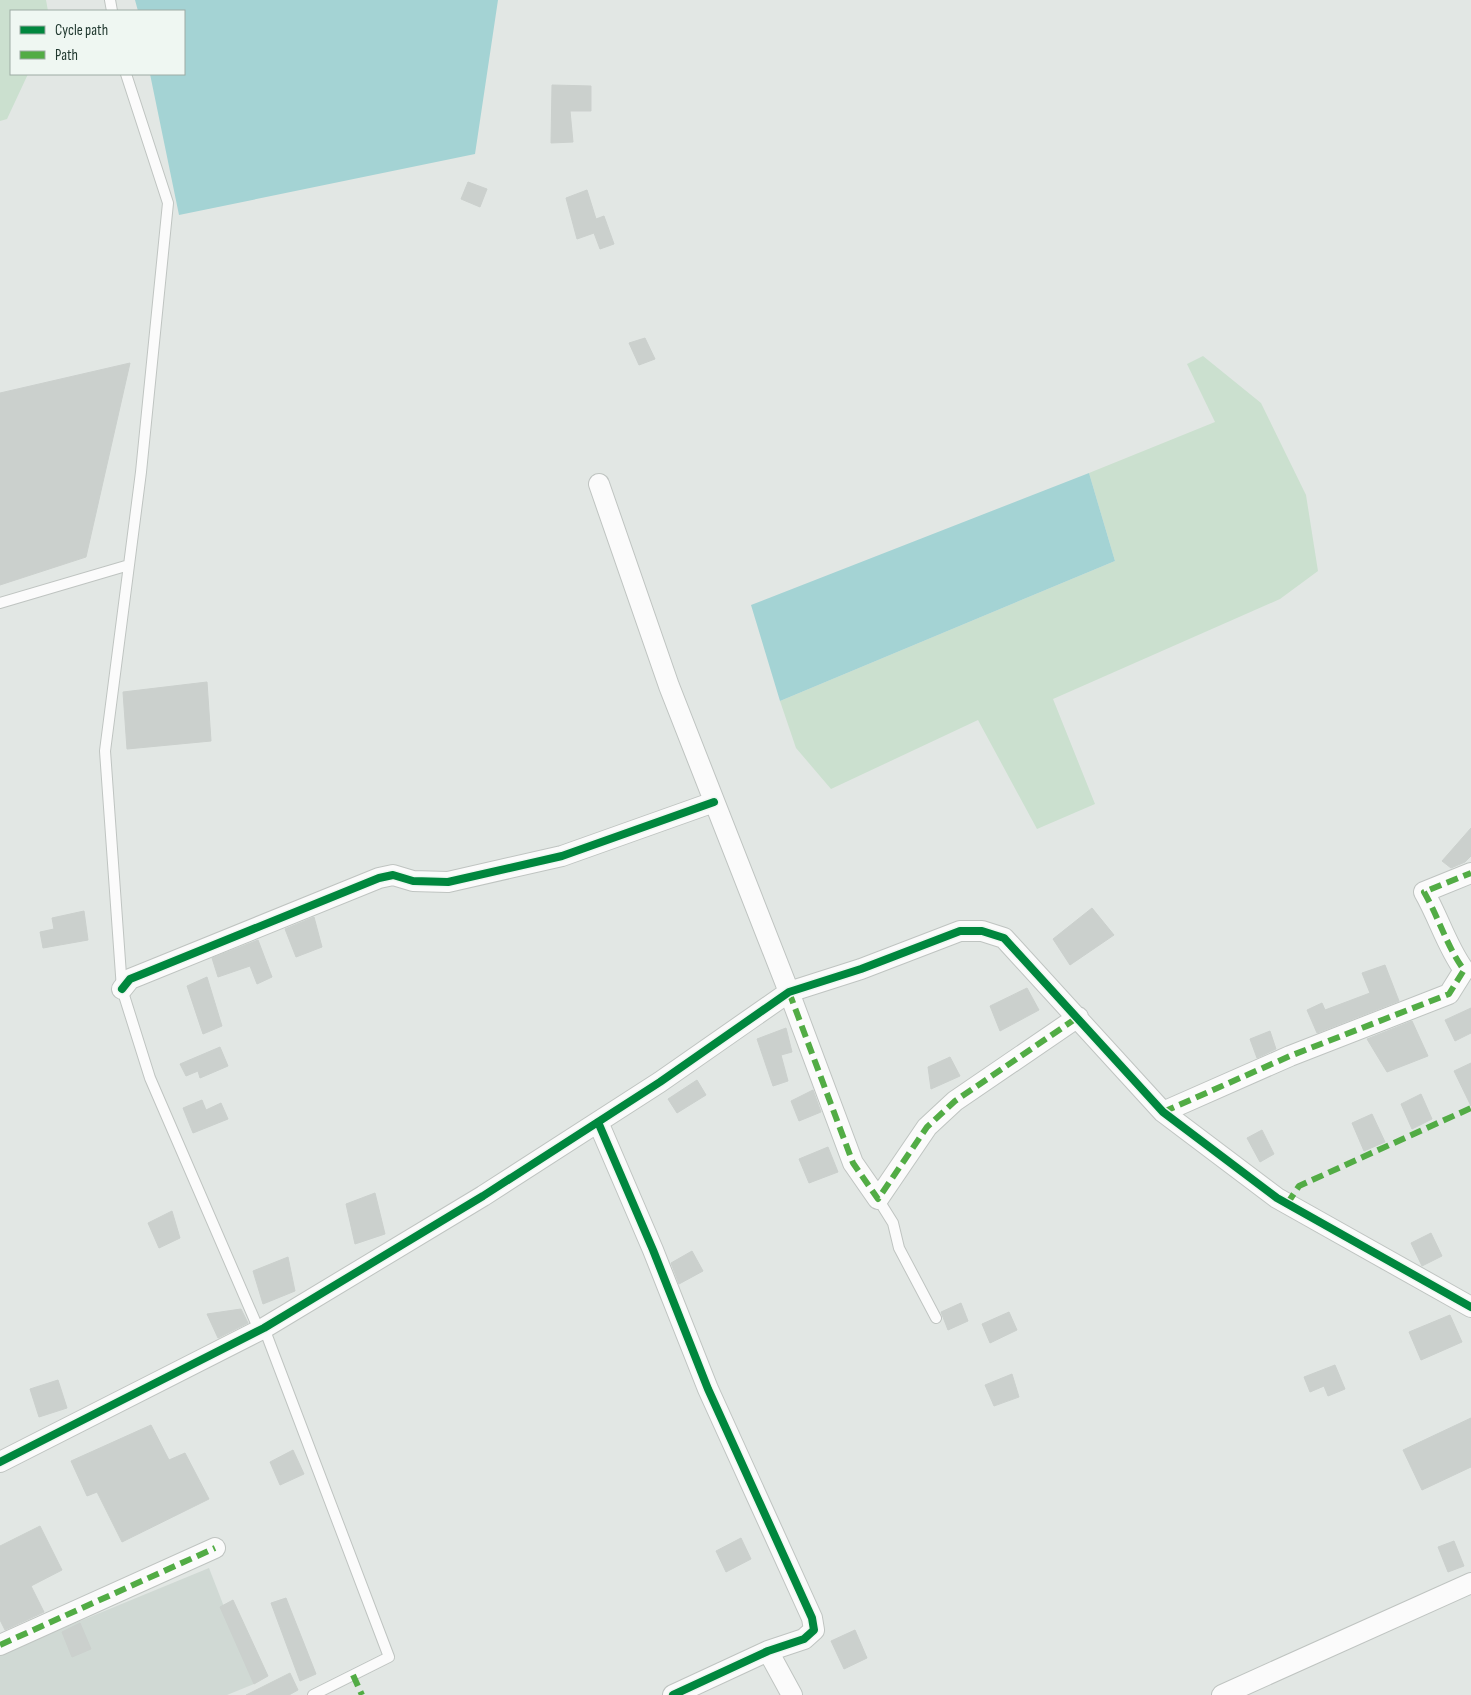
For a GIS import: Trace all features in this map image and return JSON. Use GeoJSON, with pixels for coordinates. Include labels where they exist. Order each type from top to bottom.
{"type":"FeatureCollection","features":[{"type":"Feature","properties":{"kind":"street"},"geometry":{"type":"LineString","coordinates":[[599,484],[669,686],[789,992],[853,1163],[878,1199],[927,1127],[955,1101],[1078,1017]]}},
{"type":"Feature","properties":{"kind":"street"},"geometry":{"type":"LineString","coordinates":[[122,989],[130,979],[379,878],[393,875],[413,881],[448,882],[562,856],[714,802]]}},
{"type":"Feature","properties":{"kind":"street"},"geometry":{"type":"LineString","coordinates":[[1163,1112],[1299,1052],[1449,994],[1464,970],[1454,957],[1438,916],[1424,892],[1471,873]]}},
{"type":"Feature","properties":{"kind":"street"},"geometry":{"type":"LineString","coordinates":[[0,1462],[261,1329],[483,1196],[660,1082],[789,992],[861,969],[960,931],[982,931],[1004,938],[1163,1112],[1277,1198],[1471,1307]]}},
{"type":"Feature","properties":{"kind":"street"},"geometry":{"type":"LineString","coordinates":[[598,1122],[653,1250],[708,1389],[812,1618],[814,1630],[804,1638],[768,1651],[673,1695]]}},
{"type":"Feature","properties":{"kind":"street"},"geometry":{"type":"LineString","coordinates":[[0,1645],[215,1548]]}},
{"type":"Feature","properties":{"kind":"street"},"geometry":{"type":"LineString","coordinates":[[1222,1695],[1471,1583]]}},
{"type":"Feature","properties":{"kind":"street"},"geometry":{"type":"LineString","coordinates":[[768,1651],[792,1695]]}},
{"type":"Feature","properties":{"kind":"lane"},"geometry":{"type":"LineString","coordinates":[[126,75],[168,203],[141,472],[105,751],[122,989],[150,1078],[261,1329],[389,1657],[313,1695]]}},
{"type":"Feature","properties":{"kind":"lane"},"geometry":{"type":"LineString","coordinates":[[0,603],[129,565]]}},
{"type":"Feature","properties":{"kind":"lane"},"geometry":{"type":"LineString","coordinates":[[878,1199],[893,1224],[899,1248],[936,1318]]}},
{"type":"Feature","properties":{"kind":"shaded area"},"geometry":{"type":"Polygon","coordinates":[[[209,1568],[254,1684],[227,1695],[0,1695],[0,1654],[209,1568]]]}},
{"type":"Feature","properties":{"kind":"green space"},"geometry":{"type":"Polygon","coordinates":[[[0,0],[46,0],[48,10],[10,10],[10,75],[28,75],[7,119],[0,121],[0,0]]]}},
{"type":"Feature","properties":{"kind":"green space"},"geometry":{"type":"Polygon","coordinates":[[[1203,356],[1261,403],[1306,495],[1318,571],[1280,599],[1053,699],[1095,804],[1037,829],[978,720],[831,789],[796,748],[780,701],[1115,561],[1089,473],[1215,422],[1187,364],[1203,356]]]}},
{"type":"Feature","properties":{"kind":"water"},"geometry":{"type":"Polygon","coordinates":[[[135,0],[498,0],[475,154],[179,215],[150,75],[185,75],[185,10],[138,10],[135,0]]]}},
{"type":"Feature","properties":{"kind":"water"},"geometry":{"type":"Polygon","coordinates":[[[1089,473],[1115,561],[780,701],[751,605],[1089,473]]]}},
{"type":"Feature","properties":{"kind":"building"},"geometry":{"type":"Polygon","coordinates":[[[552,85],[591,86],[591,111],[570,111],[573,142],[551,143],[552,85]]]}},
{"type":"Feature","properties":{"kind":"building"},"geometry":{"type":"Polygon","coordinates":[[[468,182],[487,189],[480,207],[461,199],[468,182]]]}},
{"type":"Feature","properties":{"kind":"building"},"geometry":{"type":"Polygon","coordinates":[[[587,190],[596,219],[604,216],[614,244],[600,249],[594,233],[577,239],[566,198],[587,190]]]}},
{"type":"Feature","properties":{"kind":"building"},"geometry":{"type":"Polygon","coordinates":[[[645,338],[655,359],[639,365],[629,343],[645,338]]]}},
{"type":"Feature","properties":{"kind":"building"},"geometry":{"type":"Polygon","coordinates":[[[130,363],[86,557],[0,585],[0,393],[130,363]]]}},
{"type":"Feature","properties":{"kind":"building"},"geometry":{"type":"Polygon","coordinates":[[[207,682],[211,741],[127,749],[123,692],[207,682]]]}},
{"type":"Feature","properties":{"kind":"building"},"geometry":{"type":"Polygon","coordinates":[[[1471,828],[1471,856],[1465,862],[1451,868],[1442,861],[1471,828]]]}},
{"type":"Feature","properties":{"kind":"building"},"geometry":{"type":"Polygon","coordinates":[[[1092,908],[1114,935],[1070,965],[1053,939],[1092,908]]]}},
{"type":"Feature","properties":{"kind":"building"},"geometry":{"type":"Polygon","coordinates":[[[84,911],[88,940],[43,948],[40,932],[54,929],[52,918],[84,911]]]}},
{"type":"Feature","properties":{"kind":"building"},"geometry":{"type":"Polygon","coordinates":[[[314,917],[322,947],[296,957],[285,929],[314,917]]]}},
{"type":"Feature","properties":{"kind":"building"},"geometry":{"type":"Polygon","coordinates":[[[258,940],[272,977],[257,984],[250,966],[218,977],[212,958],[258,940]]]}},
{"type":"Feature","properties":{"kind":"building"},"geometry":{"type":"Polygon","coordinates":[[[1385,965],[1399,1001],[1317,1033],[1307,1010],[1322,1003],[1325,1010],[1370,993],[1362,973],[1385,965]]]}},
{"type":"Feature","properties":{"kind":"building"},"geometry":{"type":"Polygon","coordinates":[[[207,977],[222,1026],[203,1034],[187,986],[207,977]]]}},
{"type":"Feature","properties":{"kind":"building"},"geometry":{"type":"Polygon","coordinates":[[[1027,988],[1039,1010],[1000,1031],[990,1006],[1027,988]]]}},
{"type":"Feature","properties":{"kind":"building"},"geometry":{"type":"Polygon","coordinates":[[[1471,1008],[1471,1033],[1455,1041],[1445,1020],[1471,1008]]]}},
{"type":"Feature","properties":{"kind":"building"},"geometry":{"type":"Polygon","coordinates":[[[1412,1021],[1428,1056],[1387,1072],[1367,1039],[1412,1021]]]}},
{"type":"Feature","properties":{"kind":"building"},"geometry":{"type":"Polygon","coordinates":[[[786,1028],[792,1052],[781,1055],[788,1081],[773,1086],[757,1039],[786,1028]]]}},
{"type":"Feature","properties":{"kind":"building"},"geometry":{"type":"Polygon","coordinates":[[[1270,1031],[1276,1049],[1257,1058],[1250,1039],[1270,1031]]]}},
{"type":"Feature","properties":{"kind":"building"},"geometry":{"type":"Polygon","coordinates":[[[220,1047],[228,1066],[200,1078],[198,1071],[186,1076],[180,1064],[220,1047]]]}},
{"type":"Feature","properties":{"kind":"building"},"geometry":{"type":"Polygon","coordinates":[[[950,1057],[960,1076],[931,1089],[928,1067],[950,1057]]]}},
{"type":"Feature","properties":{"kind":"building"},"geometry":{"type":"Polygon","coordinates":[[[1471,1063],[1471,1106],[1454,1071],[1471,1063]]]}},
{"type":"Feature","properties":{"kind":"building"},"geometry":{"type":"Polygon","coordinates":[[[697,1080],[706,1095],[677,1113],[668,1099],[697,1080]]]}},
{"type":"Feature","properties":{"kind":"building"},"geometry":{"type":"Polygon","coordinates":[[[813,1090],[821,1112],[799,1121],[791,1101],[813,1090]]]}},
{"type":"Feature","properties":{"kind":"building"},"geometry":{"type":"Polygon","coordinates":[[[1421,1094],[1432,1119],[1412,1129],[1401,1104],[1421,1094]]]}},
{"type":"Feature","properties":{"kind":"building"},"geometry":{"type":"Polygon","coordinates":[[[202,1100],[206,1110],[221,1103],[228,1119],[193,1133],[183,1108],[202,1100]]]}},
{"type":"Feature","properties":{"kind":"building"},"geometry":{"type":"Polygon","coordinates":[[[1372,1114],[1385,1142],[1364,1151],[1352,1123],[1372,1114]]]}},
{"type":"Feature","properties":{"kind":"building"},"geometry":{"type":"Polygon","coordinates":[[[1262,1130],[1274,1154],[1260,1162],[1247,1138],[1262,1130]]]}},
{"type":"Feature","properties":{"kind":"building"},"geometry":{"type":"Polygon","coordinates":[[[828,1147],[838,1172],[809,1183],[799,1159],[828,1147]]]}},
{"type":"Feature","properties":{"kind":"building"},"geometry":{"type":"Polygon","coordinates":[[[375,1193],[385,1234],[355,1244],[346,1204],[375,1193]]]}},
{"type":"Feature","properties":{"kind":"building"},"geometry":{"type":"Polygon","coordinates":[[[172,1211],[180,1238],[159,1248],[148,1223],[172,1211]]]}},
{"type":"Feature","properties":{"kind":"building"},"geometry":{"type":"Polygon","coordinates":[[[1431,1233],[1442,1256],[1422,1266],[1411,1243],[1431,1233]]]}},
{"type":"Feature","properties":{"kind":"building"},"geometry":{"type":"Polygon","coordinates":[[[692,1251],[703,1271],[679,1284],[671,1263],[692,1251]]]}},
{"type":"Feature","properties":{"kind":"building"},"geometry":{"type":"Polygon","coordinates":[[[288,1257],[295,1291],[263,1304],[253,1271],[288,1257]]]}},
{"type":"Feature","properties":{"kind":"building"},"geometry":{"type":"Polygon","coordinates":[[[961,1303],[968,1321],[948,1330],[941,1312],[961,1303]]]}},
{"type":"Feature","properties":{"kind":"building"},"geometry":{"type":"Polygon","coordinates":[[[241,1309],[248,1323],[218,1338],[207,1314],[241,1309]]]}},
{"type":"Feature","properties":{"kind":"building"},"geometry":{"type":"Polygon","coordinates":[[[1009,1312],[1017,1330],[990,1343],[982,1324],[1009,1312]]]}},
{"type":"Feature","properties":{"kind":"building"},"geometry":{"type":"Polygon","coordinates":[[[1450,1315],[1462,1342],[1421,1360],[1409,1332],[1450,1315]]]}},
{"type":"Feature","properties":{"kind":"building"},"geometry":{"type":"Polygon","coordinates":[[[1335,1365],[1345,1389],[1328,1396],[1324,1386],[1310,1392],[1304,1377],[1335,1365]]]}},
{"type":"Feature","properties":{"kind":"building"},"geometry":{"type":"Polygon","coordinates":[[[1012,1374],[1019,1397],[994,1406],[985,1385],[1012,1374]]]}},
{"type":"Feature","properties":{"kind":"building"},"geometry":{"type":"Polygon","coordinates":[[[58,1380],[67,1408],[39,1417],[30,1389],[58,1380]]]}},
{"type":"Feature","properties":{"kind":"building"},"geometry":{"type":"Polygon","coordinates":[[[1471,1418],[1471,1467],[1422,1490],[1403,1450],[1471,1418]]]}},
{"type":"Feature","properties":{"kind":"building"},"geometry":{"type":"Polygon","coordinates":[[[151,1425],[169,1460],[185,1453],[209,1499],[122,1542],[97,1492],[87,1496],[71,1461],[151,1425]]]}},
{"type":"Feature","properties":{"kind":"building"},"geometry":{"type":"Polygon","coordinates":[[[293,1450],[304,1474],[280,1485],[270,1462],[293,1450]]]}},
{"type":"Feature","properties":{"kind":"building"},"geometry":{"type":"Polygon","coordinates":[[[40,1526],[62,1570],[31,1586],[44,1612],[5,1630],[0,1620],[0,1546],[40,1526]]]}},
{"type":"Feature","properties":{"kind":"building"},"geometry":{"type":"Polygon","coordinates":[[[741,1538],[751,1559],[726,1572],[716,1551],[741,1538]]]}},
{"type":"Feature","properties":{"kind":"building"},"geometry":{"type":"Polygon","coordinates":[[[1454,1541],[1464,1566],[1448,1572],[1438,1547],[1454,1541]]]}},
{"type":"Feature","properties":{"kind":"building"},"geometry":{"type":"Polygon","coordinates":[[[286,1598],[316,1674],[300,1681],[271,1603],[286,1598]]]}},
{"type":"Feature","properties":{"kind":"building"},"geometry":{"type":"Polygon","coordinates":[[[233,1600],[268,1676],[254,1684],[220,1607],[233,1600]]]}},
{"type":"Feature","properties":{"kind":"building"},"geometry":{"type":"Polygon","coordinates":[[[80,1623],[91,1649],[72,1657],[62,1632],[80,1623]]]}},
{"type":"Feature","properties":{"kind":"building"},"geometry":{"type":"Polygon","coordinates":[[[855,1630],[867,1658],[844,1669],[831,1641],[855,1630]]]}},
{"type":"Feature","properties":{"kind":"building"},"geometry":{"type":"Polygon","coordinates":[[[290,1673],[298,1690],[289,1695],[246,1695],[290,1673]]]}},
{"type":"Feature","properties":{"kind":"marked path"},"geometry":{"type":"LineString","coordinates":[[1163,1112],[1290,1056],[1449,994],[1464,970],[1453,952],[1424,892],[1471,873]]}},
{"type":"Feature","properties":{"kind":"marked path"},"geometry":{"type":"LineString","coordinates":[[789,992],[853,1163],[878,1199],[927,1127],[955,1101],[1078,1017]]}},
{"type":"Feature","properties":{"kind":"marked path"},"geometry":{"type":"LineString","coordinates":[[1287,1204],[1299,1186],[1471,1108]]}},
{"type":"Feature","properties":{"kind":"marked path"},"geometry":{"type":"LineString","coordinates":[[0,1645],[215,1548]]}},
{"type":"Feature","properties":{"kind":"marked path"},"geometry":{"type":"LineString","coordinates":[[353,1675],[362,1695]]}},
{"type":"Feature","properties":{"kind":"cycle path"},"geometry":{"type":"LineString","coordinates":[[122,989],[130,979],[379,878],[393,875],[413,881],[448,882],[562,856],[714,802]]}},
{"type":"Feature","properties":{"kind":"cycle path"},"geometry":{"type":"LineString","coordinates":[[0,1462],[264,1328],[483,1196],[660,1082],[789,992],[861,969],[960,931],[982,931],[1004,938],[1163,1112],[1277,1198],[1471,1307]]}},
{"type":"Feature","properties":{"kind":"cycle path"},"geometry":{"type":"LineString","coordinates":[[598,1122],[653,1250],[708,1389],[812,1618],[814,1630],[804,1639],[768,1651],[673,1695]]}}]}
